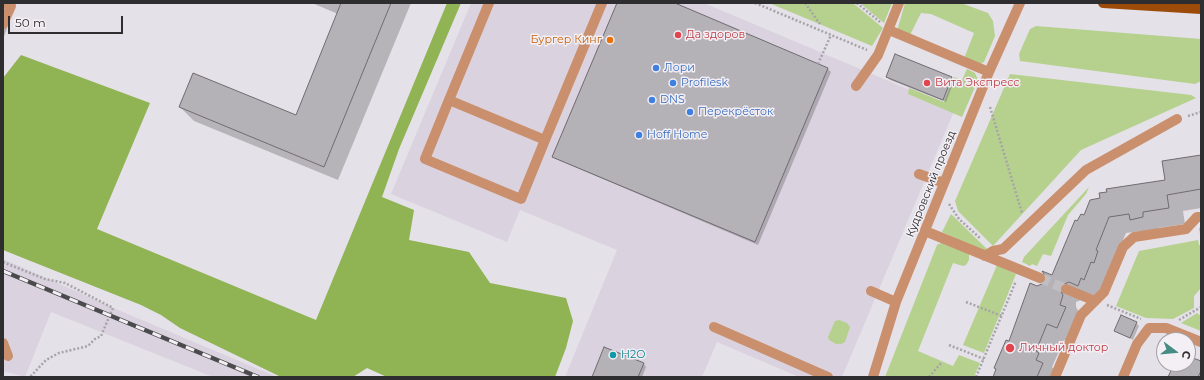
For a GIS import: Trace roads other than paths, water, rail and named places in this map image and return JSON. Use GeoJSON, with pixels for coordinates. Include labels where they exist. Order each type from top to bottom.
{"type":"FeatureCollection","features":[{"type":"Feature","properties":{"kind":"main road"},"geometry":{"type":"LineString","coordinates":[[1103,3],[1201,9]]}},
{"type":"Feature","properties":{"kind":"street"},"geometry":{"type":"LineString","coordinates":[[3,24],[11,6],[4,3]]}},
{"type":"Feature","properties":{"kind":"street"},"geometry":{"type":"LineString","coordinates":[[489,3],[424,159],[521,199],[602,3]]}},
{"type":"Feature","properties":{"kind":"street"},"geometry":{"type":"LineString","coordinates":[[856,86],[878,55],[900,3]]}},
{"type":"Feature","properties":{"kind":"street","name":"Кудровский проезд"},"geometry":{"type":"LineString","coordinates":[[873,377],[896,302],[989,72],[1020,3]]}},
{"type":"Feature","properties":{"kind":"street"},"geometry":{"type":"LineString","coordinates":[[889,30],[989,72]]}},
{"type":"Feature","properties":{"kind":"street"},"geometry":{"type":"LineString","coordinates":[[449,100],[545,140]]}},
{"type":"Feature","properties":{"kind":"street"},"geometry":{"type":"LineString","coordinates":[[989,254],[1003,249],[1086,170],[1177,119]]}},
{"type":"Feature","properties":{"kind":"street"},"geometry":{"type":"LineString","coordinates":[[920,174],[944,183]]}},
{"type":"Feature","properties":{"kind":"street"},"geometry":{"type":"LineString","coordinates":[[1055,377],[1081,315],[1104,292],[1123,247],[1134,238],[1186,229],[1197,217],[1201,217]]}},
{"type":"Feature","properties":{"kind":"street"},"geometry":{"type":"LineString","coordinates":[[925,231],[989,254],[1021,271],[1040,278]]}},
{"type":"Feature","properties":{"kind":"street"},"geometry":{"type":"LineString","coordinates":[[1066,289],[1095,301]]}},
{"type":"Feature","properties":{"kind":"street"},"geometry":{"type":"LineString","coordinates":[[870,291],[896,302]]}},
{"type":"Feature","properties":{"kind":"street"},"geometry":{"type":"LineString","coordinates":[[714,327],[828,377]]}},
{"type":"Feature","properties":{"kind":"street"},"geometry":{"type":"LineString","coordinates":[[1123,377],[1137,344],[1149,328],[1166,328],[1201,342]]}},
{"type":"Feature","properties":{"kind":"street"},"geometry":{"type":"LineString","coordinates":[[3,343],[8,356]]}},
{"type":"Feature","properties":{"kind":"tunnel"},"geometry":{"type":"LineString","coordinates":[[1040,278],[1066,289]]}},
{"type":"Feature","properties":{"kind":"railway"},"geometry":{"type":"LineString","coordinates":[[3,271],[258,377]]}},
{"type":"Feature","properties":{"kind":"place","name":"Да здоров"},"geometry":{"type":"Point","coordinates":[678,35]}},
{"type":"Feature","properties":{"kind":"place","name":"Бургер Кинг"},"geometry":{"type":"Point","coordinates":[610,40]}},
{"type":"Feature","properties":{"kind":"place","name":"Лори"},"geometry":{"type":"Point","coordinates":[656,68]}},
{"type":"Feature","properties":{"kind":"place","name":"Profilesk"},"geometry":{"type":"Point","coordinates":[673,83]}},
{"type":"Feature","properties":{"kind":"place","name":"Вита Экспресс"},"geometry":{"type":"Point","coordinates":[927,83]}},
{"type":"Feature","properties":{"kind":"place","name":"DNS"},"geometry":{"type":"Point","coordinates":[652,100]}},
{"type":"Feature","properties":{"kind":"place","name":"Перекрёсток"},"geometry":{"type":"Point","coordinates":[690,112]}},
{"type":"Feature","properties":{"kind":"place","name":"Hoff Home"},"geometry":{"type":"Point","coordinates":[639,135]}},
{"type":"Feature","properties":{"kind":"place","name":"Личный доктор"},"geometry":{"type":"Point","coordinates":[1010,348]}},
{"type":"Feature","properties":{"kind":"place","name":"H2O"},"geometry":{"type":"Point","coordinates":[613,355]}}]}
